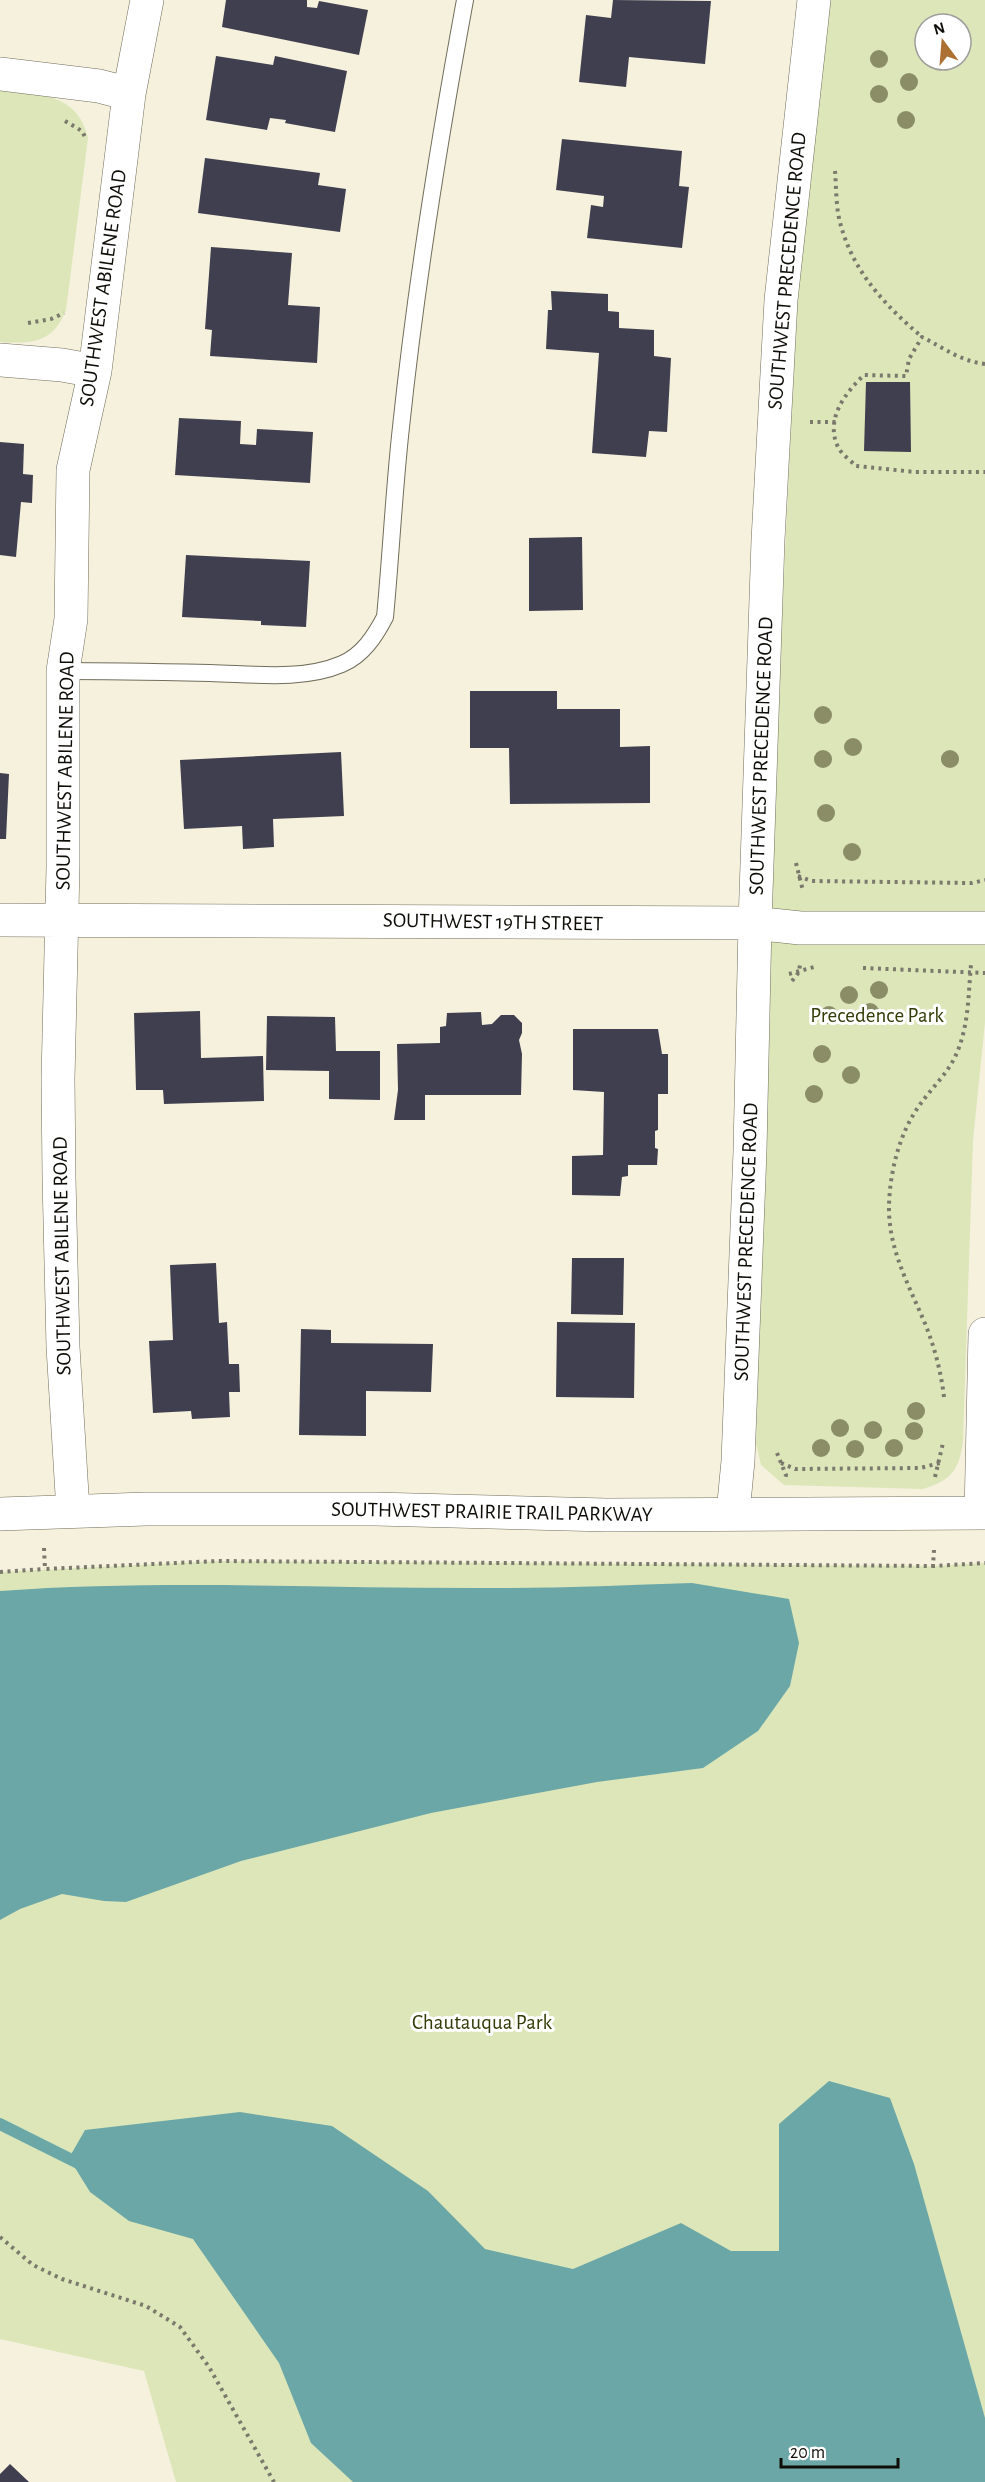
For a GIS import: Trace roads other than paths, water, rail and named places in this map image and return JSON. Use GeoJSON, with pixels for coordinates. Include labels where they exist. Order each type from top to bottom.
{"type":"FeatureCollection","features":[{"type":"Feature","properties":{"kind":"street","name":"SOUTHWEST ABILENE ROAD"},"geometry":{"type":"LineString","coordinates":[[57,1512],[63,1347],[58,1079],[62,920],[63,671],[71,619],[74,470],[95,371],[129,94],[147,0]]}},
{"type":"Feature","properties":{"kind":"street","name":"SOUTHWEST PRECEDENCE ROAD"},"geometry":{"type":"LineString","coordinates":[[733,1513],[738,1461],[750,1151],[768,540],[781,300],[814,0]]}},
{"type":"Feature","properties":{"kind":"street"},"geometry":{"type":"LineString","coordinates":[[0,74],[99,86],[129,94]]}},
{"type":"Feature","properties":{"kind":"street"},"geometry":{"type":"LineString","coordinates":[[0,360],[62,365],[95,371]]}},
{"type":"Feature","properties":{"kind":"street","name":"SOUTHWEST 19TH STREET"},"geometry":{"type":"LineString","coordinates":[[0,920],[755,923],[800,928],[983,928]]}},
{"type":"Feature","properties":{"kind":"street"},"geometry":{"type":"LineString","coordinates":[[983,1513],[981,1459],[985,1334]]}},
{"type":"Feature","properties":{"kind":"street","name":"SOUTHWEST PRAIRIE TRAIL PARKWAY"},"geometry":{"type":"LineString","coordinates":[[0,1515],[57,1512],[375,1509],[607,1515],[983,1513]]}},
{"type":"Feature","properties":{"kind":"lane"},"geometry":{"type":"LineString","coordinates":[[63,671],[281,675],[324,670],[344,663],[360,652],[375,636],[385,617],[401,428],[413,327],[433,184],[465,0]]}},
{"type":"Feature","properties":{"kind":"water"},"geometry":{"type":"Polygon","coordinates":[[[692,1583],[789,1599],[799,1643],[790,1686],[758,1731],[703,1768],[597,1782],[431,1813],[241,1861],[126,1902],[62,1894],[20,1909],[0,1920],[0,1591],[62,1587],[187,1585],[501,1588],[692,1583]]]}},
{"type":"Feature","properties":{"kind":"water"},"geometry":{"type":"Polygon","coordinates":[[[829,2081],[890,2098],[914,2164],[985,2418],[985,2482],[353,2482],[311,2443],[279,2363],[193,2239],[129,2221],[90,2192],[69,2158],[85,2130],[240,2112],[332,2126],[428,2191],[485,2249],[573,2269],[681,2223],[731,2251],[779,2251],[779,2124],[829,2081]]]}},
{"type":"Feature","properties":{"kind":"waterway"},"geometry":{"type":"LineString","coordinates":[[0,2124],[82,2165]]}},
{"type":"Feature","properties":{"kind":"park label","name":"Precedence Park"},"geometry":{"type":"Point","coordinates":[877,1015]}},
{"type":"Feature","properties":{"kind":"park label","name":"Chautauqua Park"},"geometry":{"type":"Point","coordinates":[482,2022]}}]}
